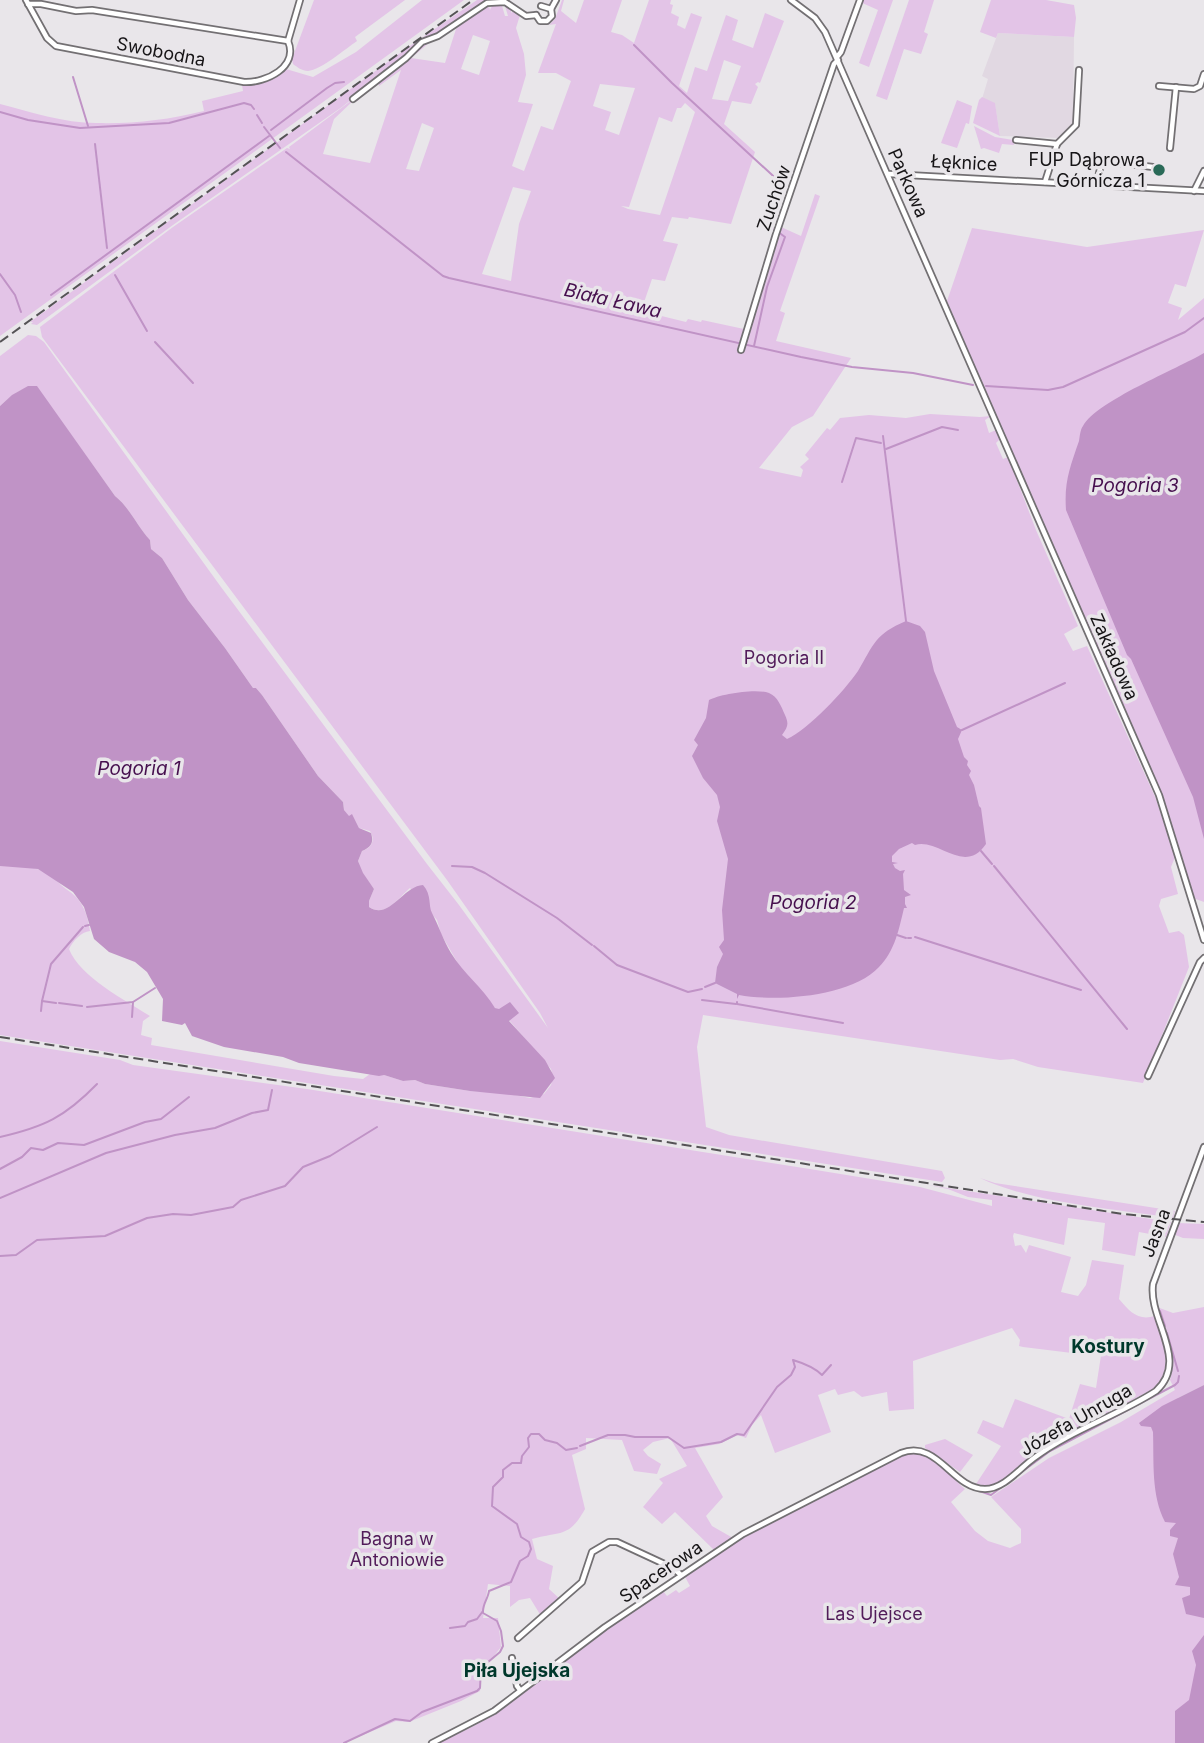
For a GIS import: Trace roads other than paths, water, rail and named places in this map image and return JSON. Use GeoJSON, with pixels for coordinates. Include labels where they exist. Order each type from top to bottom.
{"type":"FeatureCollection","features":[{"type":"Feature","properties":{"kind":"street"},"geometry":{"type":"LineString","coordinates":[[27,2],[77,12],[92,10],[288,41],[300,0]]}},
{"type":"Feature","properties":{"kind":"street"},"geometry":{"type":"LineString","coordinates":[[536,15],[540,21],[547,21],[552,16],[551,9],[556,0]]}},
{"type":"Feature","properties":{"kind":"street","name":"Parkowa"},"geometry":{"type":"LineString","coordinates":[[791,0],[819,22],[838,59],[982,391]]}},
{"type":"Feature","properties":{"kind":"street","name":"Zuchów"},"geometry":{"type":"LineString","coordinates":[[741,349],[776,234],[834,64],[860,0]]}},
{"type":"Feature","properties":{"kind":"street"},"geometry":{"type":"LineString","coordinates":[[353,99],[422,42],[438,36],[487,3],[503,1],[513,5],[526,16],[536,15]]}},
{"type":"Feature","properties":{"kind":"street","name":"Swobodna"},"geometry":{"type":"LineString","coordinates":[[27,2],[47,38],[57,46],[244,82],[258,81],[283,68],[290,57],[288,41]]}},
{"type":"Feature","properties":{"kind":"street"},"geometry":{"type":"LineString","coordinates":[[536,15],[540,3],[551,9]]}},
{"type":"Feature","properties":{"kind":"street"},"geometry":{"type":"LineString","coordinates":[[1045,182],[1057,144],[1076,124],[1079,70]]}},
{"type":"Feature","properties":{"kind":"street"},"geometry":{"type":"LineString","coordinates":[[1159,86],[1198,88],[1204,74]]}},
{"type":"Feature","properties":{"kind":"street"},"geometry":{"type":"LineString","coordinates":[[1170,148],[1176,87]]}},
{"type":"Feature","properties":{"kind":"street"},"geometry":{"type":"LineString","coordinates":[[1016,140],[1057,144]]}},
{"type":"Feature","properties":{"kind":"street"},"geometry":{"type":"LineString","coordinates":[[1096,185],[1102,161],[1153,167]]}},
{"type":"Feature","properties":{"kind":"street"},"geometry":{"type":"LineString","coordinates":[[1194,191],[1204,171]]}},
{"type":"Feature","properties":{"kind":"street","name":"Łęknice"},"geometry":{"type":"LineString","coordinates":[[889,174],[1204,191]]}},
{"type":"Feature","properties":{"kind":"street","name":"Zakładowa"},"geometry":{"type":"LineString","coordinates":[[982,391],[1160,795],[1204,940]]}},
{"type":"Feature","properties":{"kind":"street"},"geometry":{"type":"LineString","coordinates":[[1148,1076],[1204,957]]}},
{"type":"Feature","properties":{"kind":"street","name":"Jasna"},"geometry":{"type":"LineString","coordinates":[[1163,1331],[1153,1296],[1153,1284],[1157,1267],[1204,1147]]}},
{"type":"Feature","properties":{"kind":"street","name":"Józefa Unruga"},"geometry":{"type":"LineString","coordinates":[[920,1450],[974,1487],[987,1489],[999,1486],[1043,1451],[1161,1386],[1167,1377],[1170,1364],[1163,1331]]}},
{"type":"Feature","properties":{"kind":"street","name":"Spacerowa"},"geometry":{"type":"LineString","coordinates":[[432,1743],[482,1718],[605,1627],[743,1534],[901,1453],[920,1450]]}},
{"type":"Feature","properties":{"kind":"street"},"geometry":{"type":"LineString","coordinates":[[518,1638],[582,1581],[590,1554],[609,1542],[617,1542],[673,1568],[681,1575]]}},
{"type":"Feature","properties":{"kind":"street"},"geometry":{"type":"LineString","coordinates":[[512,1658],[520,1691]]}},
{"type":"Feature","properties":{"kind":"water","name":"Pogoria 3"},"geometry":{"type":"Polygon","coordinates":[[[1204,353],[1204,839],[1193,797],[1127,655],[1066,510],[1066,491],[1081,431],[1091,416],[1120,396],[1204,353]]]}},
{"type":"Feature","properties":{"kind":"water","name":"Pogoria 1"},"geometry":{"type":"Polygon","coordinates":[[[28,386],[37,386],[115,496],[150,540],[151,549],[162,558],[188,600],[253,688],[262,695],[318,776],[343,802],[344,810],[349,816],[352,814],[359,828],[371,833],[371,844],[362,851],[358,861],[374,889],[369,907],[383,910],[409,891],[423,885],[428,892],[432,913],[456,960],[495,1008],[499,1009],[510,1002],[519,1013],[509,1021],[545,1060],[555,1078],[540,1098],[470,1091],[299,1063],[283,1057],[224,1047],[192,1036],[185,1023],[182,1025],[162,1021],[163,999],[147,972],[135,962],[109,952],[94,939],[84,907],[73,892],[38,869],[0,866],[0,406],[28,386]]]}},
{"type":"Feature","properties":{"kind":"water","name":"Pogoria 2"},"geometry":{"type":"Polygon","coordinates":[[[906,621],[920,626],[925,632],[934,671],[957,727],[962,730],[958,739],[968,761],[967,765],[971,771],[969,775],[981,808],[986,844],[978,853],[969,857],[960,857],[933,846],[912,843],[892,856],[892,862],[898,863],[893,864],[895,868],[905,870],[904,890],[911,895],[905,897],[907,908],[904,908],[889,954],[867,977],[851,985],[813,995],[773,998],[739,995],[737,999],[737,994],[715,983],[717,967],[723,954],[719,947],[724,940],[722,910],[728,859],[717,821],[720,807],[717,795],[703,778],[692,756],[698,745],[694,740],[706,718],[709,700],[738,692],[769,693],[779,702],[786,718],[786,730],[782,735],[787,739],[815,719],[835,698],[858,671],[881,635],[906,621]]]}},
{"type":"Feature","properties":{"kind":"water"},"geometry":{"type":"Polygon","coordinates":[[[1204,1385],[1204,1618],[1186,1614],[1182,1598],[1190,1595],[1190,1587],[1175,1585],[1179,1577],[1173,1554],[1178,1538],[1170,1536],[1170,1530],[1176,1523],[1165,1522],[1161,1512],[1154,1478],[1153,1432],[1151,1427],[1141,1426],[1139,1423],[1162,1406],[1204,1385]]]}},
{"type":"Feature","properties":{"kind":"water"},"geometry":{"type":"Polygon","coordinates":[[[1204,1635],[1204,1743],[1175,1743],[1175,1711],[1189,1700],[1196,1665],[1192,1651],[1204,1635]]]}},
{"type":"Feature","properties":{"kind":"waterway"},"geometry":{"type":"LineString","coordinates":[[634,45],[783,185],[770,223],[785,237],[767,287],[754,346]]}},
{"type":"Feature","properties":{"kind":"waterway"},"geometry":{"type":"LineString","coordinates":[[73,77],[88,126]]}},
{"type":"Feature","properties":{"kind":"waterway"},"geometry":{"type":"LineString","coordinates":[[271,130],[327,88],[344,82]]}},
{"type":"Feature","properties":{"kind":"waterway","name":"Biała Ława"},"geometry":{"type":"LineString","coordinates":[[0,112],[28,120],[80,128],[169,123],[244,103],[254,109]]}},
{"type":"Feature","properties":{"kind":"waterway","name":"Biała Ława"},"geometry":{"type":"LineString","coordinates":[[257,115],[262,123]]}},
{"type":"Feature","properties":{"kind":"waterway","name":"Biała Ława"},"geometry":{"type":"LineString","coordinates":[[264,127],[280,148]]}},
{"type":"Feature","properties":{"kind":"waterway"},"geometry":{"type":"LineString","coordinates":[[51,295],[269,136]]}},
{"type":"Feature","properties":{"kind":"waterway"},"geometry":{"type":"LineString","coordinates":[[95,144],[107,248]]}},
{"type":"Feature","properties":{"kind":"waterway","name":"Biała Ława"},"geometry":{"type":"LineString","coordinates":[[286,152],[443,276],[801,357],[852,367],[913,373],[973,385]]}},
{"type":"Feature","properties":{"kind":"waterway"},"geometry":{"type":"LineString","coordinates":[[0,274],[15,295],[21,312]]}},
{"type":"Feature","properties":{"kind":"waterway"},"geometry":{"type":"LineString","coordinates":[[115,275],[147,331]]}},
{"type":"Feature","properties":{"kind":"waterway","name":"Biała Ława"},"geometry":{"type":"LineString","coordinates":[[986,386],[1048,390],[1063,387],[1185,332],[1204,318]]}},
{"type":"Feature","properties":{"kind":"waterway"},"geometry":{"type":"LineString","coordinates":[[155,342],[193,383]]}},
{"type":"Feature","properties":{"kind":"waterway"},"geometry":{"type":"LineString","coordinates":[[886,449],[942,427],[958,430]]}},
{"type":"Feature","properties":{"kind":"waterway"},"geometry":{"type":"LineString","coordinates":[[883,436],[906,621]]}},
{"type":"Feature","properties":{"kind":"waterway"},"geometry":{"type":"LineString","coordinates":[[842,482],[856,438],[881,443]]}},
{"type":"Feature","properties":{"kind":"waterway"},"geometry":{"type":"LineString","coordinates":[[962,730],[1065,683]]}},
{"type":"Feature","properties":{"kind":"waterway"},"geometry":{"type":"LineString","coordinates":[[981,851],[992,864]]}},
{"type":"Feature","properties":{"kind":"waterway"},"geometry":{"type":"LineString","coordinates":[[452,866],[472,867],[485,873],[557,918],[592,945]]}},
{"type":"Feature","properties":{"kind":"waterway"},"geometry":{"type":"LineString","coordinates":[[994,866],[1127,1029]]}},
{"type":"Feature","properties":{"kind":"waterway"},"geometry":{"type":"LineString","coordinates":[[85,926],[89,925]]}},
{"type":"Feature","properties":{"kind":"waterway"},"geometry":{"type":"LineString","coordinates":[[42,1001],[51,964],[83,927]]}},
{"type":"Feature","properties":{"kind":"waterway"},"geometry":{"type":"LineString","coordinates":[[897,935],[906,938]]}},
{"type":"Feature","properties":{"kind":"waterway"},"geometry":{"type":"LineString","coordinates":[[915,937],[1081,990]]}},
{"type":"Feature","properties":{"kind":"waterway"},"geometry":{"type":"LineString","coordinates":[[594,946],[617,965],[688,992],[702,989]]}},
{"type":"Feature","properties":{"kind":"waterway"},"geometry":{"type":"LineString","coordinates":[[705,987],[715,983]]}},
{"type":"Feature","properties":{"kind":"waterway"},"geometry":{"type":"LineString","coordinates":[[87,1007],[133,1002],[155,988]]}},
{"type":"Feature","properties":{"kind":"waterway"},"geometry":{"type":"LineString","coordinates":[[702,1000],[736,1004]]}},
{"type":"Feature","properties":{"kind":"waterway"},"geometry":{"type":"LineString","coordinates":[[41,1011],[42,1001],[56,1003]]}},
{"type":"Feature","properties":{"kind":"waterway"},"geometry":{"type":"LineString","coordinates":[[132,1017],[133,1002]]}},
{"type":"Feature","properties":{"kind":"waterway"},"geometry":{"type":"LineString","coordinates":[[737,1002],[843,1023]]}},
{"type":"Feature","properties":{"kind":"waterway"},"geometry":{"type":"LineString","coordinates":[[59,1003],[82,1006]]}},
{"type":"Feature","properties":{"kind":"waterway"},"geometry":{"type":"LineString","coordinates":[[0,1137],[42,1125],[64,1113],[97,1084]]}},
{"type":"Feature","properties":{"kind":"waterway"},"geometry":{"type":"LineString","coordinates":[[0,1198],[106,1153],[175,1135],[215,1128],[252,1113],[268,1110],[272,1090]]}},
{"type":"Feature","properties":{"kind":"waterway"},"geometry":{"type":"LineString","coordinates":[[0,1169],[22,1157],[31,1148],[43,1150],[58,1143],[84,1145],[145,1122],[161,1119],[189,1097]]}},
{"type":"Feature","properties":{"kind":"waterway"},"geometry":{"type":"LineString","coordinates":[[0,1256],[16,1255],[37,1240],[105,1236],[147,1218],[173,1214],[191,1215],[233,1207],[241,1200],[285,1186],[303,1167],[330,1156],[377,1127]]}},
{"type":"Feature","properties":{"kind":"waterway"},"geometry":{"type":"LineString","coordinates":[[1160,1311],[1165,1326]]}},
{"type":"Feature","properties":{"kind":"waterway"},"geometry":{"type":"LineString","coordinates":[[1167,1333],[1178,1371]]}},
{"type":"Feature","properties":{"kind":"waterway"},"geometry":{"type":"LineString","coordinates":[[580,1446],[608,1435],[668,1437],[684,1448],[721,1442],[737,1434],[744,1435],[777,1387],[791,1375],[795,1367],[793,1360],[822,1375],[831,1365]]}},
{"type":"Feature","properties":{"kind":"waterway"},"geometry":{"type":"LineString","coordinates":[[971,1488],[991,1495],[1050,1451],[1175,1385],[1179,1376]]}},
{"type":"Feature","properties":{"kind":"waterway"},"geometry":{"type":"LineString","coordinates":[[344,1743],[395,1719],[410,1721],[422,1712],[480,1688],[481,1668],[500,1652],[503,1646],[497,1621],[483,1613],[483,1607],[489,1591],[511,1582],[520,1561],[528,1556],[531,1549],[529,1542],[521,1537],[517,1524],[492,1506],[493,1487],[503,1477],[503,1470],[512,1463],[521,1463],[522,1456],[529,1447],[528,1438],[531,1434],[539,1434],[545,1440],[557,1443],[566,1450],[577,1448]]}},
{"type":"Feature","properties":{"kind":"waterway"},"geometry":{"type":"LineString","coordinates":[[450,1628],[465,1626],[477,1619],[483,1611]]}},
{"type":"Feature","properties":{"kind":"railway"},"geometry":{"type":"LineString","coordinates":[[0,342],[473,0]]}},
{"type":"Feature","properties":{"kind":"railway"},"geometry":{"type":"LineString","coordinates":[[0,1037],[1123,1214],[1204,1222]]}},
{"type":"Feature","properties":{"kind":"place","name":"FUP Dąbrowa Górnicza 1"},"geometry":{"type":"Point","coordinates":[1159,170]}},
{"type":"Feature","properties":{"kind":"district","name":"Kostury"},"geometry":{"type":"Point","coordinates":[1108,1346]}},
{"type":"Feature","properties":{"kind":"district","name":"Piła Ujejska"},"geometry":{"type":"Point","coordinates":[517,1670]}},
{"type":"Feature","properties":{"kind":"park label","name":"Pogoria II"},"geometry":{"type":"Point","coordinates":[784,658]}},
{"type":"Feature","properties":{"kind":"park label","name":"Bagna w Antoniowie"},"geometry":{"type":"Point","coordinates":[397,1549]}},
{"type":"Feature","properties":{"kind":"park label","name":"Las Ujejsce"},"geometry":{"type":"Point","coordinates":[874,1614]}}]}
